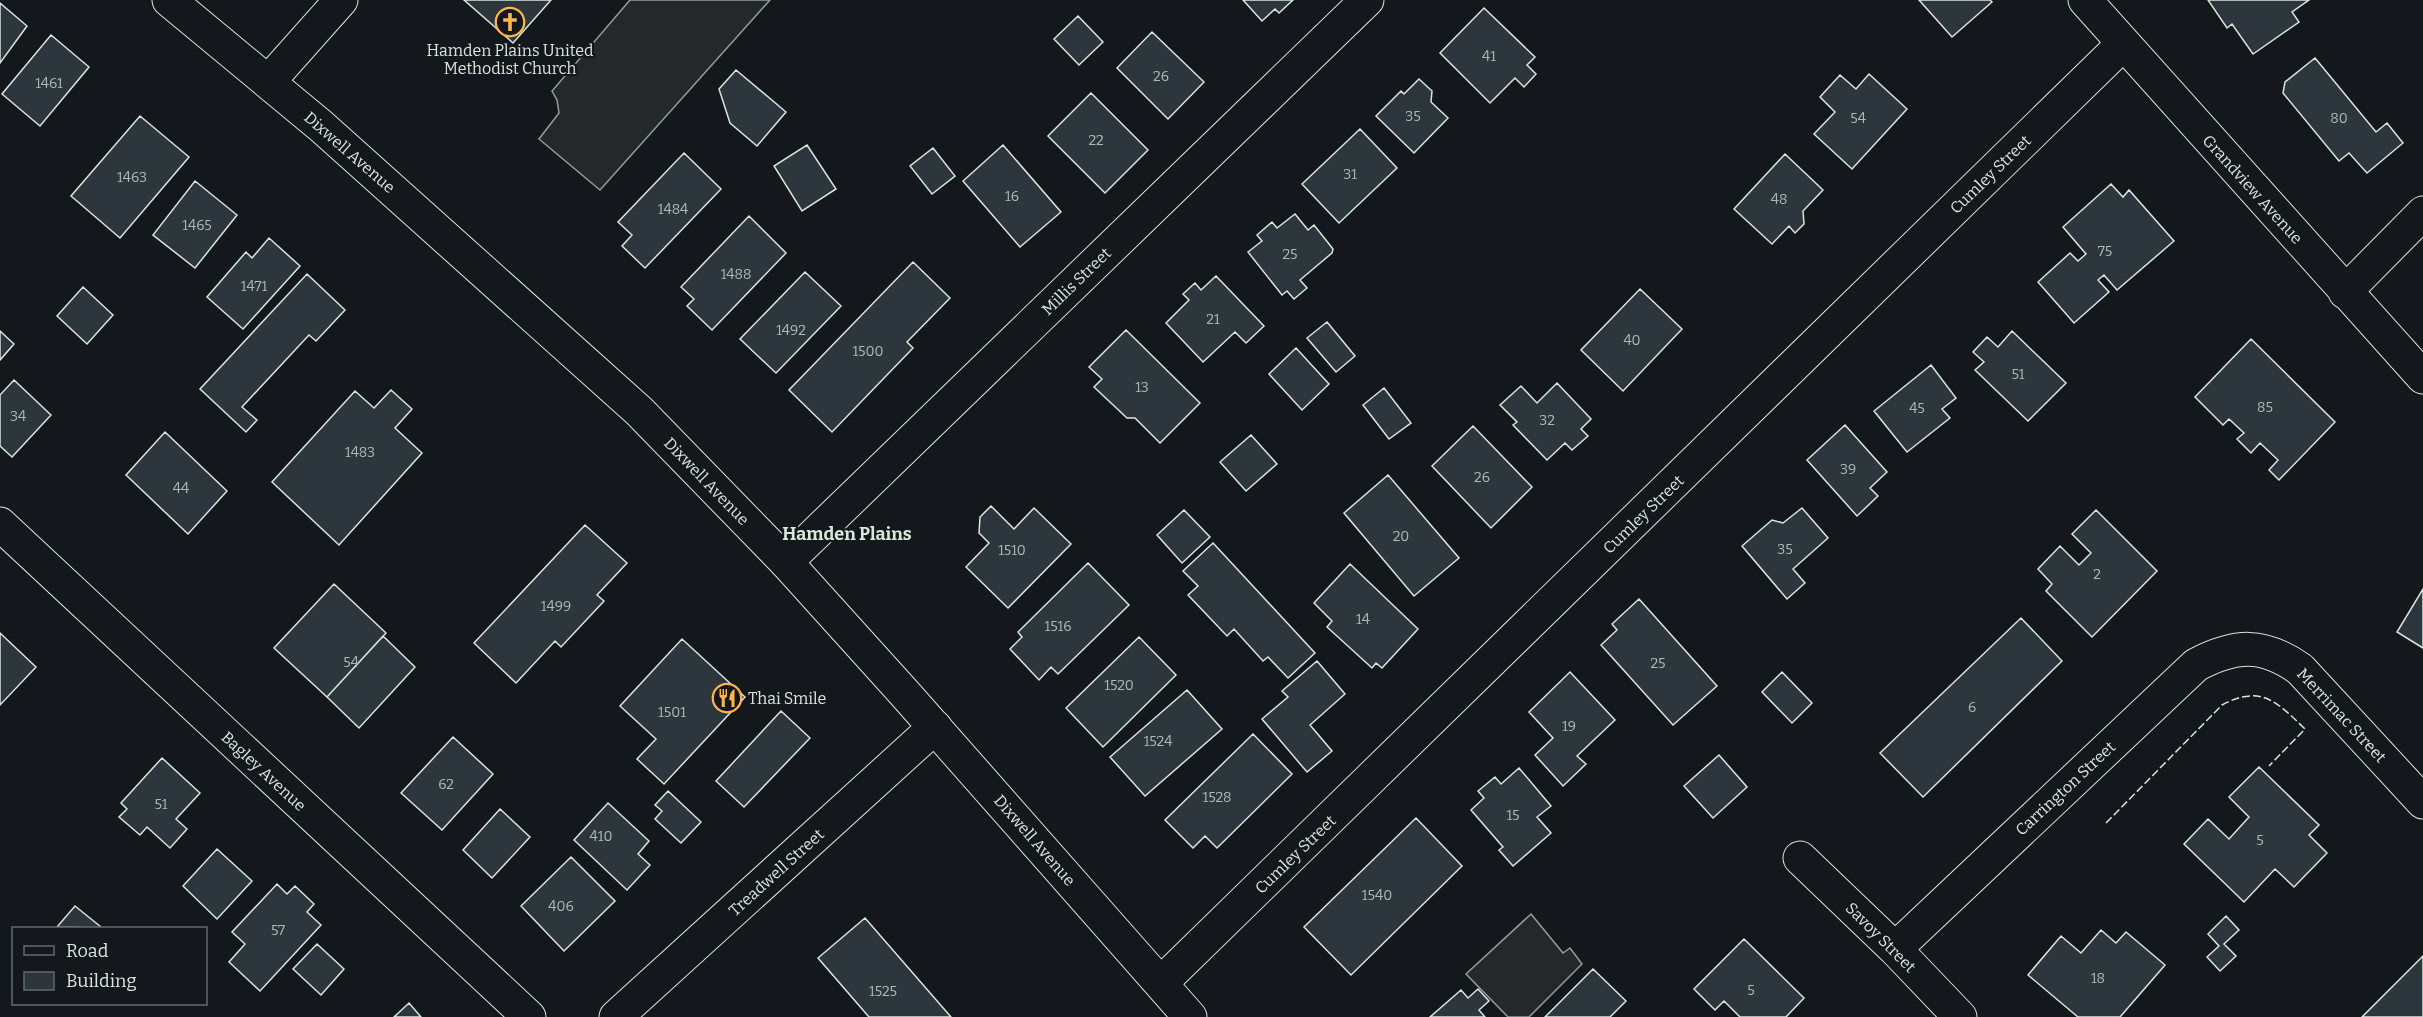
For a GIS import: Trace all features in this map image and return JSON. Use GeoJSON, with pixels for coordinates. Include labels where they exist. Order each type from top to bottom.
{"type":"FeatureCollection","features":[{"type":"Feature","properties":{"kind":"street","name":"Dixwell Avenue"},"geometry":{"type":"LineString","coordinates":[[169,0],[269,81],[639,411],[786,562],[935,727],[1190,1017]]}},
{"type":"Feature","properties":{"kind":"street"},"geometry":{"type":"LineString","coordinates":[[269,81],[341,0]]}},
{"type":"Feature","properties":{"kind":"street","name":"Millis Street"},"geometry":{"type":"LineString","coordinates":[[786,562],[1366,0]]}},
{"type":"Feature","properties":{"kind":"street","name":"Grandview Avenue"},"geometry":{"type":"LineString","coordinates":[[2085,0],[2423,377]]}},
{"type":"Feature","properties":{"kind":"street","name":"Cumley Street"},"geometry":{"type":"LineString","coordinates":[[1161,983],[2123,44]]}},
{"type":"Feature","properties":{"kind":"street"},"geometry":{"type":"LineString","coordinates":[[2345,292],[2423,213]]}},
{"type":"Feature","properties":{"kind":"street","name":"Bagley Avenue"},"geometry":{"type":"LineString","coordinates":[[0,524],[528,1017]]}},
{"type":"Feature","properties":{"kind":"street","name":"Merrimac Street"},"geometry":{"type":"LineString","coordinates":[[2248,649],[2267,651],[2284,658],[2300,669],[2423,801]]}},
{"type":"Feature","properties":{"kind":"street","name":"Carrington Street"},"geometry":{"type":"LineString","coordinates":[[1895,949],[2196,665],[2231,650],[2248,649]]}},
{"type":"Feature","properties":{"kind":"street","name":"Treadwell Street"},"geometry":{"type":"LineString","coordinates":[[616,1017],[935,727]]}},
{"type":"Feature","properties":{"kind":"street","name":"Savoy Street"},"geometry":{"type":"LineString","coordinates":[[1800,858],[1895,949],[1960,1017]]}},
{"type":"Feature","properties":{"kind":"shaded area"},"geometry":{"type":"Polygon","coordinates":[[[630,0],[770,0],[600,190],[539,139],[559,113],[557,100],[552,91],[630,0]]]}},
{"type":"Feature","properties":{"kind":"shaded area"},"geometry":{"type":"Polygon","coordinates":[[[1531,914],[1563,953],[1570,948],[1582,964],[1529,1017],[1508,1017],[1466,974],[1531,914]]]}},
{"type":"Feature","properties":{"kind":"building","name":"Hamden Plains United Methodist Church"},"geometry":{"type":"Polygon","coordinates":[[[464,0],[551,0],[513,43],[464,0]]]}},
{"type":"Feature","properties":{"kind":"building"},"geometry":{"type":"Polygon","coordinates":[[[1243,0],[1293,0],[1279,13],[1275,9],[1262,21],[1243,0]]]}},
{"type":"Feature","properties":{"kind":"building"},"geometry":{"type":"Polygon","coordinates":[[[1919,0],[1990,0],[1992,2],[1952,37],[1919,0]]]}},
{"type":"Feature","properties":{"kind":"building"},"geometry":{"type":"Polygon","coordinates":[[[2208,0],[2309,0],[2292,12],[2299,22],[2253,54],[2232,24],[2227,28],[2208,0]]]}},
{"type":"Feature","properties":{"kind":"building"},"geometry":{"type":"Polygon","coordinates":[[[0,3],[27,26],[0,63],[0,3]]]}},
{"type":"Feature","properties":{"kind":"building"},"geometry":{"type":"Polygon","coordinates":[[[1484,8],[1535,57],[1527,65],[1536,74],[1524,87],[1515,78],[1490,103],[1440,53],[1484,8]]]}},
{"type":"Feature","properties":{"kind":"building"},"geometry":{"type":"Polygon","coordinates":[[[1078,16],[1103,42],[1079,65],[1054,39],[1078,16]]]}},
{"type":"Feature","properties":{"kind":"building"},"geometry":{"type":"Polygon","coordinates":[[[1152,32],[1204,82],[1168,119],[1117,68],[1152,32]]]}},
{"type":"Feature","properties":{"kind":"building"},"geometry":{"type":"Polygon","coordinates":[[[51,35],[89,67],[40,126],[2,94],[51,35]]]}},
{"type":"Feature","properties":{"kind":"building"},"geometry":{"type":"Polygon","coordinates":[[[2315,58],[2376,132],[2387,123],[2403,143],[2367,173],[2349,153],[2339,161],[2283,93],[2285,82],[2315,58]]]}},
{"type":"Feature","properties":{"kind":"building"},"geometry":{"type":"Polygon","coordinates":[[[736,70],[786,112],[757,146],[730,123],[719,89],[736,70]]]}},
{"type":"Feature","properties":{"kind":"building"},"geometry":{"type":"Polygon","coordinates":[[[1869,74],[1907,109],[1852,169],[1814,134],[1835,112],[1820,97],[1840,75],[1856,89],[1869,74]]]}},
{"type":"Feature","properties":{"kind":"building"},"geometry":{"type":"Polygon","coordinates":[[[1419,79],[1432,91],[1431,102],[1448,118],[1414,153],[1376,116],[1401,91],[1404,94],[1419,79]]]}},
{"type":"Feature","properties":{"kind":"building"},"geometry":{"type":"Polygon","coordinates":[[[1091,93],[1148,150],[1105,193],[1048,136],[1091,93]]]}},
{"type":"Feature","properties":{"kind":"building"},"geometry":{"type":"Polygon","coordinates":[[[140,116],[189,157],[120,238],[71,196],[140,116]]]}},
{"type":"Feature","properties":{"kind":"building"},"geometry":{"type":"Polygon","coordinates":[[[1360,129],[1397,168],[1339,223],[1302,184],[1360,129]]]}},
{"type":"Feature","properties":{"kind":"building"},"geometry":{"type":"Polygon","coordinates":[[[807,145],[836,189],[802,211],[774,166],[807,145]]]}},
{"type":"Feature","properties":{"kind":"building"},"geometry":{"type":"Polygon","coordinates":[[[1003,145],[1061,212],[1020,247],[963,181],[1003,145]]]}},
{"type":"Feature","properties":{"kind":"building"},"geometry":{"type":"Polygon","coordinates":[[[933,148],[955,176],[932,194],[910,166],[933,148]]]}},
{"type":"Feature","properties":{"kind":"building"},"geometry":{"type":"Polygon","coordinates":[[[684,153],[721,189],[645,268],[622,246],[632,235],[618,222],[684,153]]]}},
{"type":"Feature","properties":{"kind":"building"},"geometry":{"type":"Polygon","coordinates":[[[1785,154],[1823,190],[1803,211],[1804,224],[1795,233],[1789,226],[1772,244],[1734,209],[1785,154]]]}},
{"type":"Feature","properties":{"kind":"building"},"geometry":{"type":"Polygon","coordinates":[[[195,181],[237,215],[195,268],[153,235],[195,181]]]}},
{"type":"Feature","properties":{"kind":"building"},"geometry":{"type":"Polygon","coordinates":[[[2111,184],[2123,197],[2129,190],[2174,241],[2117,290],[2104,275],[2098,280],[2109,292],[2074,323],[2038,282],[2070,253],[2078,261],[2086,254],[2063,227],[2111,184]]]}},
{"type":"Feature","properties":{"kind":"building"},"geometry":{"type":"Polygon","coordinates":[[[1295,214],[1308,230],[1314,225],[1333,249],[1332,253],[1300,280],[1307,288],[1294,299],[1287,291],[1282,295],[1248,252],[1262,241],[1257,235],[1272,222],[1277,228],[1295,214]]]}},
{"type":"Feature","properties":{"kind":"building"},"geometry":{"type":"Polygon","coordinates":[[[749,216],[786,253],[712,330],[687,306],[694,299],[681,287],[749,216]]]}},
{"type":"Feature","properties":{"kind":"building"},"geometry":{"type":"Polygon","coordinates":[[[269,238],[300,266],[243,329],[207,297],[246,252],[252,258],[269,238]]]}},
{"type":"Feature","properties":{"kind":"building"},"geometry":{"type":"Polygon","coordinates":[[[913,262],[950,298],[907,342],[913,348],[832,432],[789,390],[913,262]]]}},
{"type":"Feature","properties":{"kind":"building"},"geometry":{"type":"Polygon","coordinates":[[[805,272],[841,306],[776,373],[740,339],[805,272]]]}},
{"type":"Feature","properties":{"kind":"building"},"geometry":{"type":"Polygon","coordinates":[[[307,274],[345,310],[316,341],[309,335],[242,407],[257,420],[246,432],[200,389],[307,274]]]}},
{"type":"Feature","properties":{"kind":"building"},"geometry":{"type":"Polygon","coordinates":[[[1216,276],[1264,326],[1246,343],[1235,332],[1203,362],[1166,323],[1189,300],[1183,294],[1195,283],[1201,290],[1216,276]]]}},
{"type":"Feature","properties":{"kind":"building"},"geometry":{"type":"Polygon","coordinates":[[[83,287],[113,315],[87,344],[57,316],[83,287]]]}},
{"type":"Feature","properties":{"kind":"building"},"geometry":{"type":"Polygon","coordinates":[[[1640,289],[1682,329],[1623,391],[1581,350],[1640,289]]]}},
{"type":"Feature","properties":{"kind":"building"},"geometry":{"type":"Polygon","coordinates":[[[1327,322],[1355,356],[1336,372],[1307,338],[1327,322]]]}},
{"type":"Feature","properties":{"kind":"building"},"geometry":{"type":"Polygon","coordinates":[[[1126,330],[1200,403],[1160,443],[1135,418],[1127,418],[1094,387],[1102,379],[1089,367],[1126,330]]]}},
{"type":"Feature","properties":{"kind":"building"},"geometry":{"type":"Polygon","coordinates":[[[0,331],[14,344],[0,360],[0,331]]]}},
{"type":"Feature","properties":{"kind":"building"},"geometry":{"type":"Polygon","coordinates":[[[2012,331],[2066,383],[2028,421],[1975,370],[1984,362],[1973,352],[1987,337],[1998,347],[2012,331]]]}},
{"type":"Feature","properties":{"kind":"building"},"geometry":{"type":"Polygon","coordinates":[[[2251,339],[2335,422],[2279,480],[2269,470],[2278,460],[2260,443],[2251,453],[2237,439],[2244,433],[2229,419],[2223,425],[2195,397],[2251,339]]]}},
{"type":"Feature","properties":{"kind":"building"},"geometry":{"type":"Polygon","coordinates":[[[1296,348],[1329,384],[1302,410],[1269,374],[1296,348]]]}},
{"type":"Feature","properties":{"kind":"building"},"geometry":{"type":"Polygon","coordinates":[[[1931,365],[1956,398],[1942,409],[1950,418],[1907,452],[1874,411],[1931,365]]]}},
{"type":"Feature","properties":{"kind":"building"},"geometry":{"type":"Polygon","coordinates":[[[14,380],[51,415],[12,457],[0,446],[0,395],[14,380]]]}},
{"type":"Feature","properties":{"kind":"building"},"geometry":{"type":"Polygon","coordinates":[[[1557,383],[1591,419],[1581,429],[1588,436],[1572,450],[1565,443],[1547,460],[1513,425],[1517,422],[1500,405],[1521,386],[1537,403],[1557,383]]]}},
{"type":"Feature","properties":{"kind":"building"},"geometry":{"type":"Polygon","coordinates":[[[1384,388],[1411,423],[1389,439],[1363,405],[1384,388]]]}},
{"type":"Feature","properties":{"kind":"building"},"geometry":{"type":"Polygon","coordinates":[[[391,390],[412,409],[395,428],[422,453],[339,545],[272,482],[355,391],[374,408],[391,390]]]}},
{"type":"Feature","properties":{"kind":"building"},"geometry":{"type":"Polygon","coordinates":[[[1845,425],[1887,472],[1870,488],[1878,496],[1857,516],[1807,460],[1845,425]]]}},
{"type":"Feature","properties":{"kind":"building"},"geometry":{"type":"Polygon","coordinates":[[[1473,426],[1532,487],[1491,528],[1432,466],[1473,426]]]}},
{"type":"Feature","properties":{"kind":"building"},"geometry":{"type":"Polygon","coordinates":[[[165,432],[227,491],[188,534],[126,475],[165,432]]]}},
{"type":"Feature","properties":{"kind":"building"},"geometry":{"type":"Polygon","coordinates":[[[1251,435],[1277,464],[1246,491],[1220,462],[1251,435]]]}},
{"type":"Feature","properties":{"kind":"building"},"geometry":{"type":"Polygon","coordinates":[[[1388,475],[1459,558],[1414,596],[1344,513],[1388,475]]]}},
{"type":"Feature","properties":{"kind":"building"},"geometry":{"type":"Polygon","coordinates":[[[991,506],[1014,529],[1034,508],[1071,544],[1008,608],[966,567],[989,543],[979,533],[980,517],[991,506]]]}},
{"type":"Feature","properties":{"kind":"building"},"geometry":{"type":"Polygon","coordinates":[[[1802,508],[1828,538],[1793,569],[1805,583],[1787,599],[1742,546],[1772,520],[1783,523],[1802,508]]]}},
{"type":"Feature","properties":{"kind":"building"},"geometry":{"type":"Polygon","coordinates":[[[1184,510],[1210,537],[1182,563],[1157,535],[1184,510]]]}},
{"type":"Feature","properties":{"kind":"building"},"geometry":{"type":"Polygon","coordinates":[[[2096,510],[2157,571],[2092,637],[2046,591],[2052,584],[2038,569],[2060,546],[2079,565],[2091,553],[2072,534],[2096,510]]]}},
{"type":"Feature","properties":{"kind":"building"},"geometry":{"type":"Polygon","coordinates":[[[585,525],[627,563],[597,595],[604,601],[561,647],[555,641],[516,683],[474,643],[585,525]]]}},
{"type":"Feature","properties":{"kind":"building"},"geometry":{"type":"Polygon","coordinates":[[[1213,543],[1315,653],[1288,678],[1268,657],[1263,661],[1234,629],[1227,636],[1188,595],[1198,586],[1183,571],[1213,543]]]}},
{"type":"Feature","properties":{"kind":"building"},"geometry":{"type":"Polygon","coordinates":[[[1088,563],[1129,605],[1058,674],[1051,667],[1039,680],[1010,649],[1022,637],[1018,632],[1088,563]]]}},
{"type":"Feature","properties":{"kind":"building"},"geometry":{"type":"Polygon","coordinates":[[[1350,564],[1418,629],[1382,668],[1376,663],[1372,668],[1327,627],[1332,621],[1314,603],[1350,564]]]}},
{"type":"Feature","properties":{"kind":"building"},"geometry":{"type":"Polygon","coordinates":[[[334,584],[386,633],[327,697],[274,648],[334,584]]]}},
{"type":"Feature","properties":{"kind":"building"},"geometry":{"type":"Polygon","coordinates":[[[2423,589],[2423,648],[2397,632],[2423,589]]]}},
{"type":"Feature","properties":{"kind":"building"},"geometry":{"type":"Polygon","coordinates":[[[1639,599],[1717,686],[1673,725],[1601,645],[1617,630],[1612,624],[1639,599]]]}},
{"type":"Feature","properties":{"kind":"building"},"geometry":{"type":"Polygon","coordinates":[[[2021,618],[2062,661],[1923,797],[1880,753],[2021,618]]]}},
{"type":"Feature","properties":{"kind":"building"},"geometry":{"type":"Polygon","coordinates":[[[0,633],[36,667],[0,705],[0,633]]]}},
{"type":"Feature","properties":{"kind":"building"},"geometry":{"type":"Polygon","coordinates":[[[383,636],[415,667],[359,728],[327,697],[383,636]]]}},
{"type":"Feature","properties":{"kind":"building"},"geometry":{"type":"Polygon","coordinates":[[[1139,637],[1176,675],[1103,747],[1066,708],[1139,637]]]}},
{"type":"Feature","properties":{"kind":"building"},"geometry":{"type":"Polygon","coordinates":[[[682,639],[745,697],[664,784],[637,759],[656,739],[620,706],[682,639]]]}},
{"type":"Feature","properties":{"kind":"building"},"geometry":{"type":"Polygon","coordinates":[[[1317,661],[1345,694],[1310,725],[1332,751],[1307,772],[1262,719],[1288,697],[1282,691],[1317,661]]]}},
{"type":"Feature","properties":{"kind":"building"},"geometry":{"type":"Polygon","coordinates":[[[1570,672],[1615,720],[1577,756],[1586,764],[1563,786],[1535,755],[1553,738],[1529,712],[1570,672]]]}},
{"type":"Feature","properties":{"kind":"building"},"geometry":{"type":"Polygon","coordinates":[[[1782,672],[1812,703],[1792,723],[1762,692],[1782,672]]]}},
{"type":"Feature","properties":{"kind":"building"},"geometry":{"type":"Polygon","coordinates":[[[1187,690],[1222,729],[1145,796],[1110,757],[1187,690]]]}},
{"type":"Feature","properties":{"kind":"building"},"geometry":{"type":"Polygon","coordinates":[[[781,711],[810,738],[744,807],[716,781],[781,711]]]}},
{"type":"Feature","properties":{"kind":"building"},"geometry":{"type":"Polygon","coordinates":[[[1253,734],[1292,774],[1217,848],[1205,836],[1193,848],[1165,820],[1253,734]]]}},
{"type":"Feature","properties":{"kind":"building"},"geometry":{"type":"Polygon","coordinates":[[[453,737],[493,774],[442,830],[401,793],[453,737]]]}},
{"type":"Feature","properties":{"kind":"building"},"geometry":{"type":"Polygon","coordinates":[[[1719,755],[1747,787],[1713,818],[1684,786],[1719,755]]]}},
{"type":"Feature","properties":{"kind":"building"},"geometry":{"type":"Polygon","coordinates":[[[162,758],[200,793],[176,819],[187,829],[170,848],[147,827],[140,835],[119,817],[127,809],[121,803],[162,758]]]}},
{"type":"Feature","properties":{"kind":"building"},"geometry":{"type":"Polygon","coordinates":[[[2259,767],[2319,825],[2309,835],[2327,853],[2294,887],[2275,869],[2244,902],[2184,844],[2208,819],[2229,839],[2249,817],[2229,797],[2259,767]]]}},
{"type":"Feature","properties":{"kind":"building"},"geometry":{"type":"Polygon","coordinates":[[[1519,768],[1551,806],[1537,817],[1551,833],[1513,866],[1499,850],[1503,847],[1471,810],[1484,798],[1478,791],[1495,777],[1501,784],[1519,768]]]}},
{"type":"Feature","properties":{"kind":"building"},"geometry":{"type":"Polygon","coordinates":[[[668,791],[701,822],[681,843],[655,819],[662,811],[655,805],[668,791]]]}},
{"type":"Feature","properties":{"kind":"building"},"geometry":{"type":"Polygon","coordinates":[[[608,803],[649,841],[638,854],[650,865],[627,890],[574,840],[608,803]]]}},
{"type":"Feature","properties":{"kind":"building"},"geometry":{"type":"Polygon","coordinates":[[[500,809],[530,837],[492,878],[463,850],[500,809]]]}},
{"type":"Feature","properties":{"kind":"building"},"geometry":{"type":"Polygon","coordinates":[[[1416,818],[1462,866],[1351,975],[1304,927],[1416,818]]]}},
{"type":"Feature","properties":{"kind":"building"},"geometry":{"type":"Polygon","coordinates":[[[217,849],[252,881],[217,919],[183,886],[217,849]]]}},
{"type":"Feature","properties":{"kind":"building"},"geometry":{"type":"Polygon","coordinates":[[[571,857],[615,901],[564,951],[521,906],[571,857]]]}},
{"type":"Feature","properties":{"kind":"building"},"geometry":{"type":"Polygon","coordinates":[[[277,884],[287,894],[295,886],[314,904],[307,912],[321,925],[260,991],[229,962],[245,944],[232,932],[277,884]]]}},
{"type":"Feature","properties":{"kind":"building"},"geometry":{"type":"Polygon","coordinates":[[[75,906],[101,927],[57,927],[75,906]]]}},
{"type":"Feature","properties":{"kind":"building"},"geometry":{"type":"Polygon","coordinates":[[[2226,916],[2239,930],[2224,944],[2236,956],[2220,971],[2207,957],[2219,946],[2208,934],[2226,916]]]}},
{"type":"Feature","properties":{"kind":"building"},"geometry":{"type":"Polygon","coordinates":[[[865,918],[951,1017],[869,1017],[818,958],[865,918]]]}},
{"type":"Feature","properties":{"kind":"building"},"geometry":{"type":"Polygon","coordinates":[[[2101,930],[2116,943],[2126,932],[2165,965],[2120,1017],[2078,1017],[2028,975],[2061,936],[2081,953],[2101,930]]]}},
{"type":"Feature","properties":{"kind":"building"},"geometry":{"type":"Polygon","coordinates":[[[1744,939],[1804,998],[1786,1017],[1740,1017],[1724,1001],[1715,1010],[1694,989],[1744,939]]]}},
{"type":"Feature","properties":{"kind":"building"},"geometry":{"type":"Polygon","coordinates":[[[317,944],[344,969],[321,995],[293,969],[317,944]]]}},
{"type":"Feature","properties":{"kind":"building"},"geometry":{"type":"Polygon","coordinates":[[[2423,956],[2423,1017],[2362,1017],[2423,956]]]}},
{"type":"Feature","properties":{"kind":"building"},"geometry":{"type":"Polygon","coordinates":[[[1593,969],[1626,1001],[1610,1017],[1545,1017],[1593,969]]]}},
{"type":"Feature","properties":{"kind":"building"},"geometry":{"type":"Polygon","coordinates":[[[1478,989],[1489,1001],[1479,1010],[1485,1017],[1430,1017],[1461,990],[1468,998],[1478,989]]]}},
{"type":"Feature","properties":{"kind":"building"},"geometry":{"type":"Polygon","coordinates":[[[409,1003],[421,1017],[394,1017],[409,1003]]]}},
{"type":"Feature","properties":{"kind":"fence"},"geometry":{"type":"LineString","coordinates":[[2106,823],[2222,705],[2236,699],[2247,696],[2268,699],[2286,711],[2305,729],[2269,766]]}},
{"type":"Feature","properties":{"kind":"place","name":"Hamden Plains United Methodist Church"},"geometry":{"type":"Point","coordinates":[510,22]}},
{"type":"Feature","properties":{"kind":"place","name":"Thai Smile"},"geometry":{"type":"Point","coordinates":[727,698]}},
{"type":"Feature","properties":{"kind":"district","name":"Hamden Plains"},"geometry":{"type":"Point","coordinates":[847,534]}}]}
